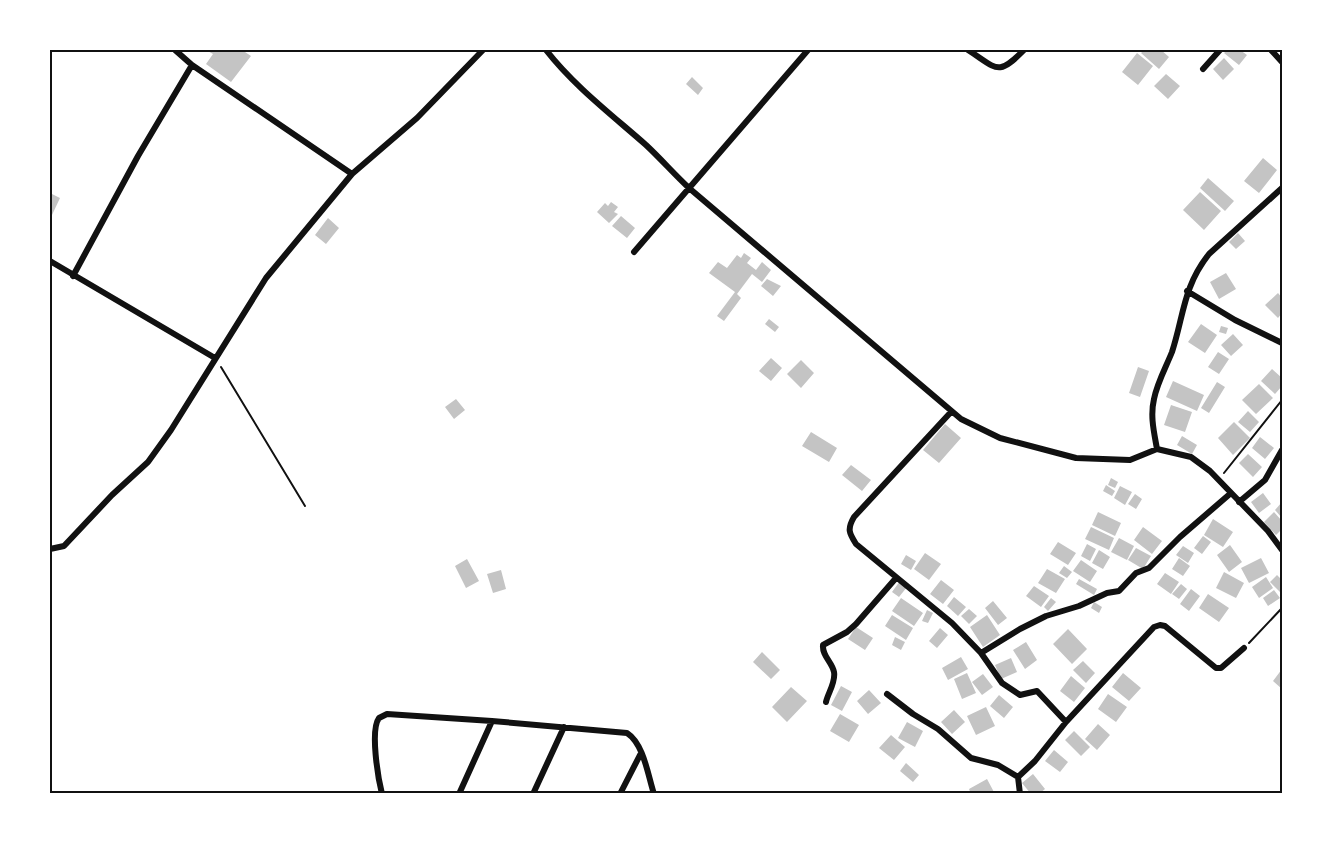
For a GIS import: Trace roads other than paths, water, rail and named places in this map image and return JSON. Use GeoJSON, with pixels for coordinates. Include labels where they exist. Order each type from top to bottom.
{"type":"FeatureCollection","features":[{"type":"Feature","properties":{"kind":"street"},"geometry":{"type":"LineString","coordinates":[[175,50],[192,65],[352,174]]}},
{"type":"Feature","properties":{"kind":"street"},"geometry":{"type":"LineString","coordinates":[[50,549],[64,546],[95,512],[148,462],[171,430],[266,278],[352,174],[417,118],[483,50]]}},
{"type":"Feature","properties":{"kind":"street"},"geometry":{"type":"LineString","coordinates":[[546,50],[614,119],[647,146],[688,188],[951,412],[1000,438],[1076,458],[1130,460],[1157,449],[1191,457],[1218,479],[1268,531],[1282,550]]}},
{"type":"Feature","properties":{"kind":"street"},"geometry":{"type":"LineString","coordinates":[[634,252],[808,50]]}},
{"type":"Feature","properties":{"kind":"street"},"geometry":{"type":"LineString","coordinates":[[968,50],[1002,68],[1008,66],[1024,50]]}},
{"type":"Feature","properties":{"kind":"street"},"geometry":{"type":"LineString","coordinates":[[1203,69],[1220,50]]}},
{"type":"Feature","properties":{"kind":"street"},"geometry":{"type":"LineString","coordinates":[[1271,50],[1282,62]]}},
{"type":"Feature","properties":{"kind":"street"},"geometry":{"type":"LineString","coordinates":[[73,276],[138,156],[192,65]]}},
{"type":"Feature","properties":{"kind":"street"},"geometry":{"type":"LineString","coordinates":[[1157,449],[1152,425],[1154,399],[1172,350],[1187,291],[1199,267],[1209,254],[1282,190]]}},
{"type":"Feature","properties":{"kind":"street"},"geometry":{"type":"LineString","coordinates":[[50,261],[215,358]]}},
{"type":"Feature","properties":{"kind":"street"},"geometry":{"type":"LineString","coordinates":[[1187,291],[1235,320],[1282,343]]}},
{"type":"Feature","properties":{"kind":"street"},"geometry":{"type":"LineString","coordinates":[[951,412],[854,517],[849,526],[849,534],[856,544],[952,623],[981,653],[1002,683],[1020,695],[1037,691],[1066,722]]}},
{"type":"Feature","properties":{"kind":"street"},"geometry":{"type":"LineString","coordinates":[[1239,502],[1265,480],[1282,450]]}},
{"type":"Feature","properties":{"kind":"street"},"geometry":{"type":"LineString","coordinates":[[981,653],[1046,616],[1122,589],[1136,573],[1149,568],[1180,537],[1231,493]]}},
{"type":"Feature","properties":{"kind":"street"},"geometry":{"type":"LineString","coordinates":[[826,702],[834,679],[834,672],[822,650],[823,645],[847,632],[856,624],[896,578]]}},
{"type":"Feature","properties":{"kind":"street"},"geometry":{"type":"LineString","coordinates":[[1018,777],[1035,761],[1066,722],[1154,627],[1165,626],[1216,668],[1221,668],[1244,648]]}},
{"type":"Feature","properties":{"kind":"street"},"geometry":{"type":"LineString","coordinates":[[887,694],[938,729],[971,758],[998,765],[1018,777]]}},
{"type":"Feature","properties":{"kind":"street"},"geometry":{"type":"LineString","coordinates":[[382,794],[375,729],[379,718],[387,714],[627,733],[634,737],[654,794]]}},
{"type":"Feature","properties":{"kind":"street"},"geometry":{"type":"LineString","coordinates":[[459,794],[492,721]]}},
{"type":"Feature","properties":{"kind":"street"},"geometry":{"type":"LineString","coordinates":[[532,794],[564,727]]}},
{"type":"Feature","properties":{"kind":"street"},"geometry":{"type":"LineString","coordinates":[[620,794],[641,753]]}},
{"type":"Feature","properties":{"kind":"street"},"geometry":{"type":"LineString","coordinates":[[1018,777],[1020,794]]}}]}
